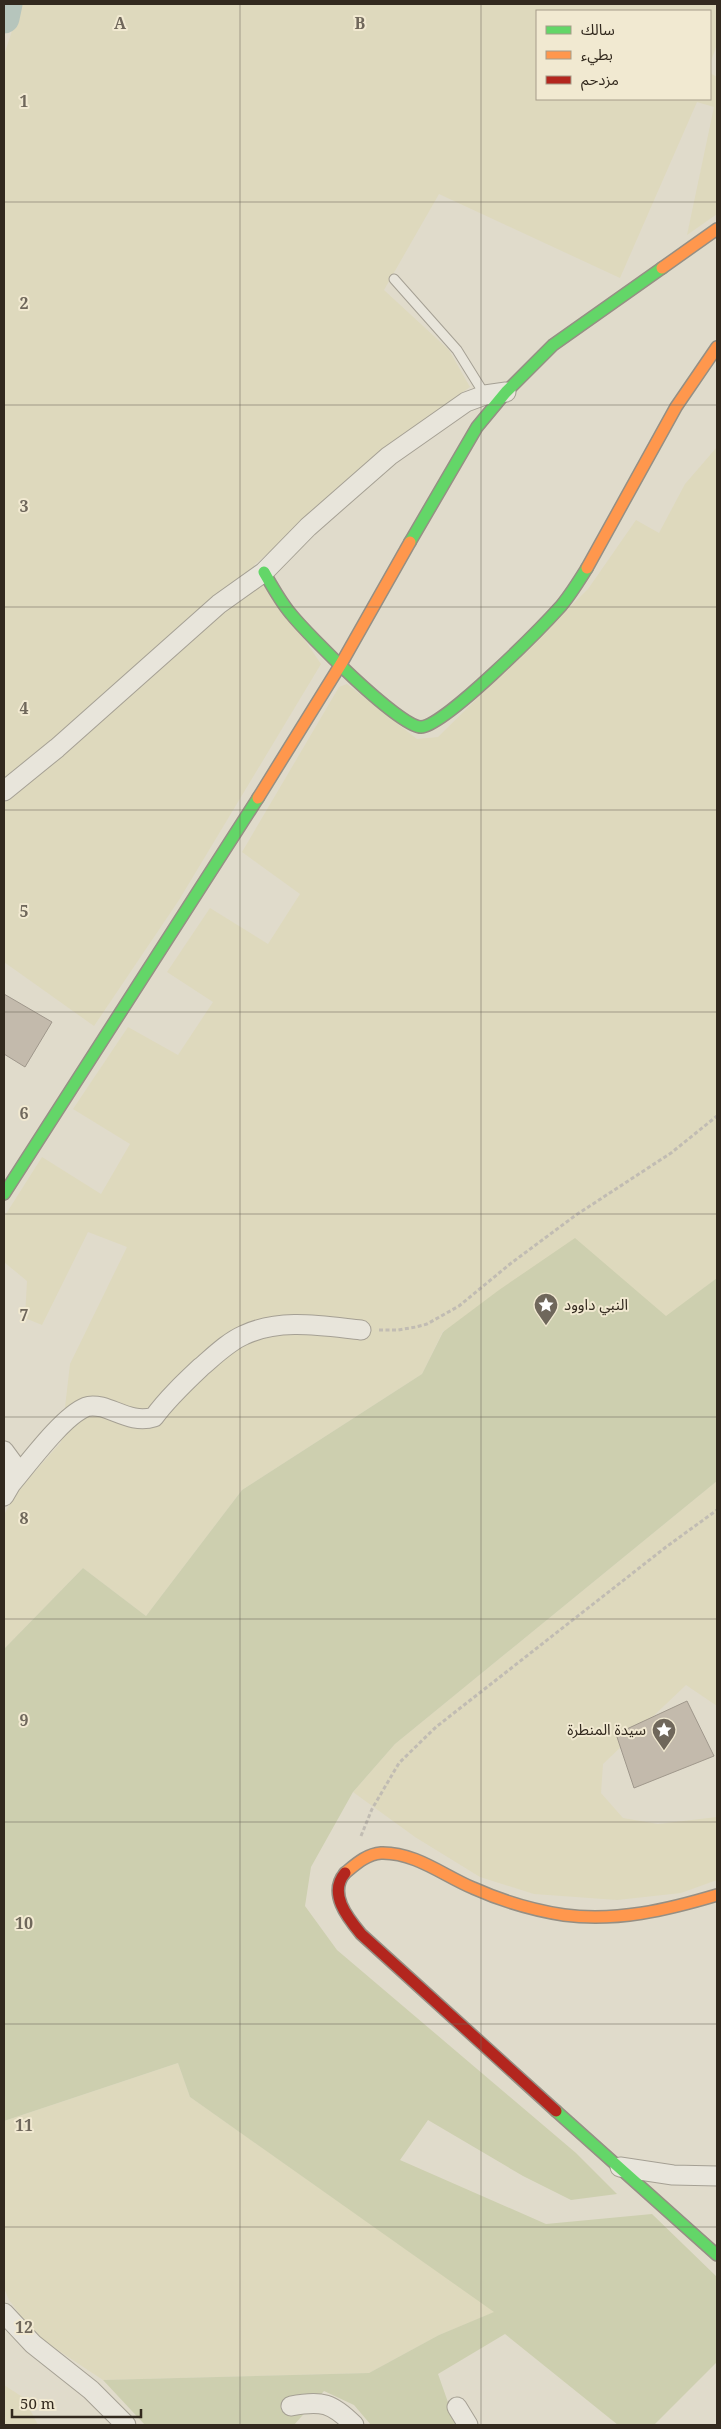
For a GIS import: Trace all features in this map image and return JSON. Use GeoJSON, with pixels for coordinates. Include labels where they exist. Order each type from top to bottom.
{"type":"FeatureCollection","features":[{"type":"Feature","properties":{"kind":"street"},"geometry":{"type":"LineString","coordinates":[[4,1194],[32,1154],[341,664],[450,470],[477,427],[506,392],[553,345],[717,229]]}},
{"type":"Feature","properties":{"kind":"street"},"geometry":{"type":"LineString","coordinates":[[264,572],[274,594],[292,615],[341,664],[396,714],[414,726],[427,726],[438,722],[570,596],[674,409],[717,347]]}},
{"type":"Feature","properties":{"kind":"street"},"geometry":{"type":"LineString","coordinates":[[4,791],[57,748],[219,604],[264,572],[308,527],[389,456],[466,402],[485,395],[506,392]]}},
{"type":"Feature","properties":{"kind":"street"},"geometry":{"type":"LineString","coordinates":[[7,1490],[58,1430],[81,1410],[88,1406],[97,1406],[137,1419],[154,1417],[163,1404],[192,1376],[222,1349],[243,1335],[276,1326],[302,1325],[361,1330]]}},
{"type":"Feature","properties":{"kind":"street"},"geometry":{"type":"LineString","coordinates":[[4,1451],[15,1466],[7,1490]]}},
{"type":"Feature","properties":{"kind":"street"},"geometry":{"type":"LineString","coordinates":[[717,1895],[629,1917],[596,1918],[555,1915],[523,1908],[474,1889],[409,1857],[381,1853],[368,1855],[348,1869],[340,1884],[341,1908],[362,1935],[717,2255]]}},
{"type":"Feature","properties":{"kind":"street"},"geometry":{"type":"LineString","coordinates":[[620,2167],[673,2175],[717,2176]]}},
{"type":"Feature","properties":{"kind":"street"},"geometry":{"type":"LineString","coordinates":[[4,2313],[33,2344],[91,2390],[126,2425]]}},
{"type":"Feature","properties":{"kind":"street"},"geometry":{"type":"LineString","coordinates":[[291,2406],[312,2402],[337,2408],[354,2425]]}},
{"type":"Feature","properties":{"kind":"street"},"geometry":{"type":"LineString","coordinates":[[458,2407],[468,2425]]}},
{"type":"Feature","properties":{"kind":"lane"},"geometry":{"type":"LineString","coordinates":[[394,279],[457,350],[485,395]]}},
{"type":"Feature","properties":{"kind":"path"},"geometry":{"type":"LineString","coordinates":[[361,1330],[398,1330],[416,1327],[459,1306],[510,1264],[576,1215],[671,1153],[717,1116]]}},
{"type":"Feature","properties":{"kind":"path"},"geometry":{"type":"LineString","coordinates":[[358,1843],[372,1809],[400,1763],[436,1727],[666,1547],[717,1510]]}},
{"type":"Feature","properties":{"kind":"shaded area"},"geometry":{"type":"Polygon","coordinates":[[[21,4],[717,4],[717,44],[711,61],[711,10],[536,10],[536,100],[711,100],[711,74],[717,77],[717,214],[687,235],[714,107],[697,102],[620,278],[439,194],[384,290],[449,350],[470,387],[409,431],[358,472],[288,537],[254,565],[321,664],[179,900],[94,1026],[4,962],[4,55],[21,4]]]}},
{"type":"Feature","properties":{"kind":"shaded area"},"geometry":{"type":"Polygon","coordinates":[[[717,447],[717,1278],[666,1317],[443,1331],[422,1374],[242,1490],[146,1616],[83,1568],[4,1649],[4,1515],[15,1494],[61,1442],[70,1364],[127,1247],[88,1232],[42,1325],[25,1318],[27,1281],[4,1262],[4,1217],[42,1157],[101,1194],[130,1144],[73,1109],[128,1027],[178,1055],[213,1002],[167,972],[210,908],[268,944],[300,894],[242,852],[339,687],[347,684],[417,739],[438,737],[588,589],[636,520],[659,533],[685,484],[717,447]]]}},
{"type":"Feature","properties":{"kind":"shaded area"},"geometry":{"type":"Polygon","coordinates":[[[717,1481],[717,1706],[686,1685],[603,1764],[601,1793],[623,1818],[658,1824],[717,1817],[717,1880],[681,1893],[617,1900],[534,1894],[480,1877],[415,1837],[353,1792],[395,1744],[717,1481]]]}},
{"type":"Feature","properties":{"kind":"shaded area"},"geometry":{"type":"Polygon","coordinates":[[[178,2063],[190,2097],[495,2312],[439,2335],[369,2373],[103,2380],[35,2335],[9,2300],[4,2288],[4,2121],[178,2063]]]}},
{"type":"Feature","properties":{"kind":"shaded area"},"geometry":{"type":"Polygon","coordinates":[[[4,2385],[24,2398],[38,2425],[4,2425],[4,2385]]]}},
{"type":"Feature","properties":{"kind":"green space"},"geometry":{"type":"Polygon","coordinates":[[[575,1238],[666,1316],[717,1278],[717,1481],[395,1744],[353,1792],[311,1867],[305,1906],[337,1950],[576,2153],[617,2194],[571,2200],[523,2176],[428,2120],[400,2160],[546,2224],[652,2214],[717,2277],[717,2362],[654,2425],[618,2425],[505,2334],[438,2374],[456,2425],[371,2425],[354,2405],[324,2391],[294,2425],[145,2425],[103,2380],[369,2373],[439,2335],[494,2312],[190,2097],[178,2063],[4,2121],[4,1649],[83,1568],[146,1616],[242,1490],[422,1374],[443,1332],[499,1290],[575,1238]]]}},
{"type":"Feature","properties":{"kind":"building"},"geometry":{"type":"Polygon","coordinates":[[[4,994],[52,1022],[25,1067],[4,1054],[4,994]]]}},
{"type":"Feature","properties":{"kind":"building"},"geometry":{"type":"Polygon","coordinates":[[[687,1701],[714,1756],[634,1788],[616,1734],[687,1701]]]}},
{"type":"Feature","properties":{"kind":"waterway"},"geometry":{"type":"LineString","coordinates":[[4,18],[7,4]]}},
{"type":"Feature","properties":{"kind":"traffic: fast"},"geometry":{"type":"LineString","coordinates":[[410,542],[477,427],[506,392],[553,345],[662,268]]}},
{"type":"Feature","properties":{"kind":"traffic: fast"},"geometry":{"type":"LineString","coordinates":[[264,572],[287,609],[333,659],[374,697],[410,723],[421,727],[450,711],[515,653],[561,606],[587,568]]}},
{"type":"Feature","properties":{"kind":"traffic: fast"},"geometry":{"type":"LineString","coordinates":[[4,1194],[258,798]]}},
{"type":"Feature","properties":{"kind":"traffic: fast"},"geometry":{"type":"LineString","coordinates":[[556,2111],[717,2255]]}},
{"type":"Feature","properties":{"kind":"traffic: slow"},"geometry":{"type":"LineString","coordinates":[[662,268],[717,229]]}},
{"type":"Feature","properties":{"kind":"traffic: slow"},"geometry":{"type":"LineString","coordinates":[[587,568],[676,407],[717,347]]}},
{"type":"Feature","properties":{"kind":"traffic: slow"},"geometry":{"type":"LineString","coordinates":[[258,798],[341,664],[410,542]]}},
{"type":"Feature","properties":{"kind":"traffic: slow"},"geometry":{"type":"LineString","coordinates":[[345,1873],[371,1855],[381,1853],[406,1856],[473,1888],[506,1901],[552,1913],[583,1917],[622,1916],[660,1910],[717,1895]]}},
{"type":"Feature","properties":{"kind":"traffic: jam"},"geometry":{"type":"LineString","coordinates":[[345,1873],[338,1889],[341,1905],[361,1934],[556,2111]]}},
{"type":"Feature","properties":{"kind":"place","name":"النبي داوود"},"geometry":{"type":"Point","coordinates":[546,1326]}},
{"type":"Feature","properties":{"kind":"place","name":"سيدة المنطرة"},"geometry":{"type":"Point","coordinates":[664,1751]}}]}
